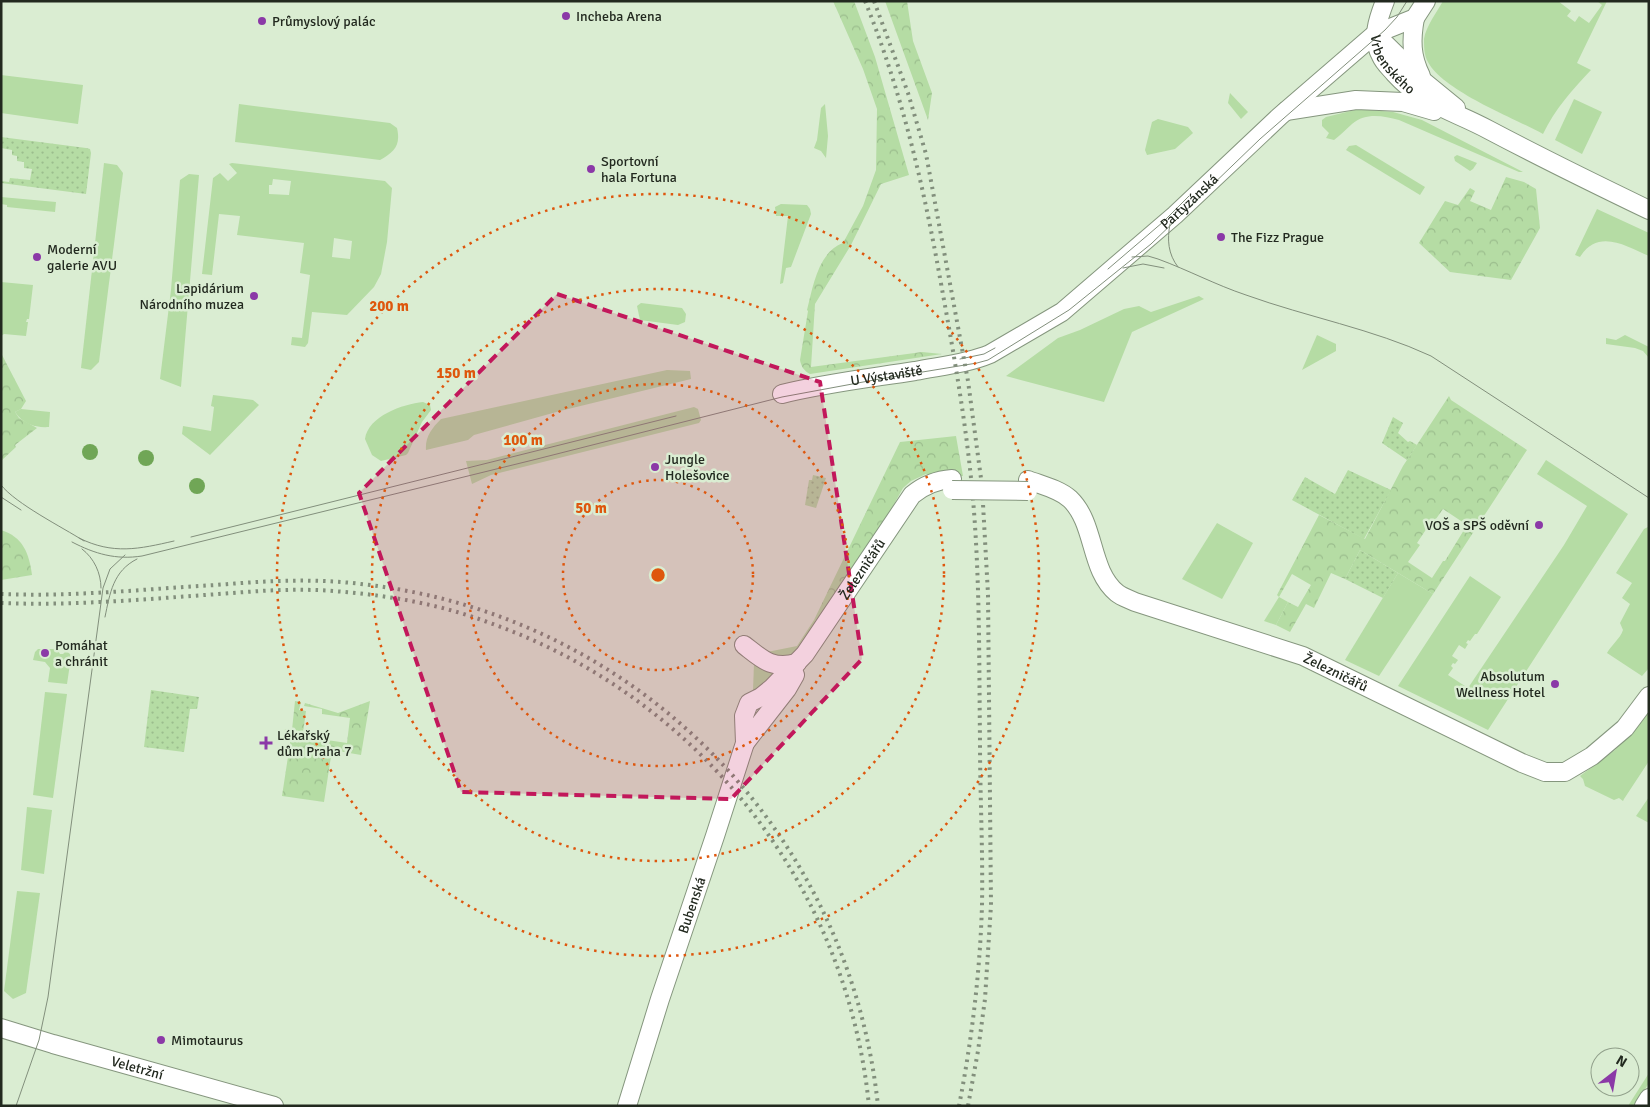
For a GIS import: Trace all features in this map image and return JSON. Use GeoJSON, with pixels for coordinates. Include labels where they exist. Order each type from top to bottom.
{"type":"FeatureCollection","features":[{"type":"Feature","properties":{"kind":"main road"},"geometry":{"type":"LineString","coordinates":[[1375,34],[1385,1]]}},
{"type":"Feature","properties":{"kind":"main road"},"geometry":{"type":"LineString","coordinates":[[1415,18],[1426,1]]}},
{"type":"Feature","properties":{"kind":"main road","name":"Partyzánská"},"geometry":{"type":"LineString","coordinates":[[990,354],[1062,312],[1175,215],[1286,111],[1375,34],[1415,18]]}},
{"type":"Feature","properties":{"kind":"main road","name":"Vrbenského"},"geometry":{"type":"LineString","coordinates":[[1415,18],[1412,52],[1415,65],[1423,81]]}},
{"type":"Feature","properties":{"kind":"main road","name":"Vrbenského"},"geometry":{"type":"LineString","coordinates":[[1375,34],[1423,81],[1473,121]]}},
{"type":"Feature","properties":{"kind":"main road","name":"Vrbenského"},"geometry":{"type":"LineString","coordinates":[[1375,34],[1381,56],[1404,84],[1431,103],[1473,121],[1546,160],[1649,210]]}},
{"type":"Feature","properties":{"kind":"main road","name":"Vrbenského"},"geometry":{"type":"LineString","coordinates":[[1286,111],[1367,99],[1403,102],[1473,121]]}},
{"type":"Feature","properties":{"kind":"main road","name":"U Výstaviště"},"geometry":{"type":"LineString","coordinates":[[782,394],[811,387],[945,366],[980,359],[990,354]]}},
{"type":"Feature","properties":{"kind":"main road","name":"Železničářů"},"geometry":{"type":"LineString","coordinates":[[745,743],[787,689],[801,659],[908,499],[922,488],[940,480],[952,484],[1047,487],[1068,497],[1083,518],[1102,572],[1110,586],[1119,595],[1140,604],[1303,656],[1522,763],[1545,772],[1565,772],[1592,756],[1625,728],[1649,696]]}},
{"type":"Feature","properties":{"kind":"main road"},"geometry":{"type":"LineString","coordinates":[[744,645],[770,664],[783,666],[801,659]]}},
{"type":"Feature","properties":{"kind":"main road","name":"Železničářů"},"geometry":{"type":"LineString","coordinates":[[749,703],[761,697],[772,688],[801,659]]}},
{"type":"Feature","properties":{"kind":"main road","name":"Bubenská"},"geometry":{"type":"LineString","coordinates":[[627,1106],[660,999],[745,743],[744,716],[749,703]]}},
{"type":"Feature","properties":{"kind":"main road","name":"Veletržní"},"geometry":{"type":"LineString","coordinates":[[1,1028],[274,1106]]}},
{"type":"Feature","properties":{"kind":"main road"},"geometry":{"type":"LineString","coordinates":[[1644,1106],[1649,1098]]}},
{"type":"Feature","properties":{"kind":"highlighted area"},"geometry":{"type":"Polygon","coordinates":[[[557,294],[820,382],[862,659],[731,799],[461,792],[359,493],[557,294]]]}},
{"type":"Feature","properties":{"kind":"green space"},"geometry":{"type":"Polygon","coordinates":[[[833,1],[854,1],[875,57],[909,175],[881,184],[851,245],[815,304],[811,367],[922,352],[942,354],[810,374],[803,368],[800,360],[807,310],[814,281],[822,262],[828,254],[843,243],[863,206],[876,170],[877,109],[863,69],[833,1]]]}},
{"type":"Feature","properties":{"kind":"green space"},"geometry":{"type":"Polygon","coordinates":[[[885,1],[907,1],[913,41],[932,93],[928,120],[885,1]]]}},
{"type":"Feature","properties":{"kind":"green space"},"geometry":{"type":"Polygon","coordinates":[[[1443,1],[1558,1],[1571,11],[1567,16],[1575,22],[1579,16],[1589,23],[1602,5],[1597,1],[1607,1],[1577,63],[1591,70],[1564,100],[1543,134],[1458,90],[1442,78],[1431,66],[1425,54],[1424,39],[1429,24],[1443,1]]]}},
{"type":"Feature","properties":{"kind":"green space"},"geometry":{"type":"Polygon","coordinates":[[[1,75],[83,85],[78,124],[1,113],[1,75]]]}},
{"type":"Feature","properties":{"kind":"green space"},"geometry":{"type":"Polygon","coordinates":[[[1230,93],[1248,112],[1241,119],[1228,103],[1230,93]]]}},
{"type":"Feature","properties":{"kind":"green space"},"geometry":{"type":"Polygon","coordinates":[[[1574,99],[1602,112],[1582,154],[1555,140],[1574,99]]]}},
{"type":"Feature","properties":{"kind":"green space"},"geometry":{"type":"Polygon","coordinates":[[[239,104],[390,123],[397,128],[397,144],[393,151],[380,160],[235,142],[239,104]]]}},
{"type":"Feature","properties":{"kind":"green space"},"geometry":{"type":"Polygon","coordinates":[[[825,104],[828,136],[826,158],[821,151],[814,148],[817,140],[821,108],[825,104]]]}},
{"type":"Feature","properties":{"kind":"green space"},"geometry":{"type":"Polygon","coordinates":[[[1359,109],[1393,112],[1422,120],[1523,172],[1519,172],[1399,120],[1387,117],[1369,116],[1357,120],[1334,140],[1326,138],[1329,133],[1322,126],[1322,120],[1326,117],[1359,109]]]}},
{"type":"Feature","properties":{"kind":"green space"},"geometry":{"type":"Polygon","coordinates":[[[1158,119],[1188,127],[1193,133],[1175,149],[1147,155],[1145,150],[1152,122],[1158,119]]]}},
{"type":"Feature","properties":{"kind":"green space"},"geometry":{"type":"Polygon","coordinates":[[[1,137],[90,149],[86,194],[1,183],[1,181],[9,182],[10,178],[30,180],[32,169],[24,168],[24,162],[17,161],[17,156],[12,155],[12,150],[1,148],[1,137]]]}},
{"type":"Feature","properties":{"kind":"green space"},"geometry":{"type":"Polygon","coordinates":[[[1356,145],[1425,187],[1420,195],[1346,150],[1349,146],[1356,145]]]}},
{"type":"Feature","properties":{"kind":"green space"},"geometry":{"type":"Polygon","coordinates":[[[1457,155],[1477,163],[1470,171],[1455,161],[1454,157],[1457,155]]]}},
{"type":"Feature","properties":{"kind":"green space"},"geometry":{"type":"Polygon","coordinates":[[[104,163],[117,165],[123,173],[99,362],[91,370],[81,368],[104,163]]]}},
{"type":"Feature","properties":{"kind":"green space"},"geometry":{"type":"Polygon","coordinates":[[[229,164],[385,181],[392,188],[387,242],[381,274],[374,287],[347,315],[312,312],[308,343],[305,347],[291,345],[292,337],[302,338],[310,275],[300,273],[304,243],[237,235],[240,216],[219,214],[212,275],[202,274],[213,178],[220,173],[228,181],[237,173],[229,164]],[[273,179],[272,185],[269,185],[269,194],[289,195],[291,181],[273,179]],[[334,238],[332,257],[350,259],[352,241],[334,238]]]}},
{"type":"Feature","properties":{"kind":"green space"},"geometry":{"type":"Polygon","coordinates":[[[189,174],[199,175],[181,387],[160,379],[171,290],[180,180],[189,174]]]}},
{"type":"Feature","properties":{"kind":"green space"},"geometry":{"type":"Polygon","coordinates":[[[1506,177],[1524,182],[1536,189],[1540,228],[1511,280],[1450,272],[1419,243],[1445,201],[1458,205],[1470,188],[1475,191],[1470,201],[1491,210],[1506,177]]]}},
{"type":"Feature","properties":{"kind":"green space"},"geometry":{"type":"Polygon","coordinates":[[[1,197],[56,202],[55,212],[7,207],[7,205],[1,204],[1,197]]]}},
{"type":"Feature","properties":{"kind":"green space"},"geometry":{"type":"Polygon","coordinates":[[[781,204],[807,205],[811,214],[791,267],[786,268],[783,283],[780,284],[788,216],[776,216],[775,207],[781,204]]]}},
{"type":"Feature","properties":{"kind":"green space"},"geometry":{"type":"Polygon","coordinates":[[[1597,209],[1649,233],[1649,256],[1622,244],[1604,241],[1595,243],[1587,248],[1580,257],[1575,255],[1597,209]]]}},
{"type":"Feature","properties":{"kind":"green space"},"geometry":{"type":"Polygon","coordinates":[[[1,282],[33,285],[29,319],[26,322],[28,322],[26,336],[4,334],[1,336],[1,282]]]}},
{"type":"Feature","properties":{"kind":"green space"},"geometry":{"type":"Polygon","coordinates":[[[1199,296],[1204,299],[1132,332],[1104,402],[1006,376],[1058,338],[1080,330],[1124,309],[1139,306],[1151,312],[1199,296]]]}},
{"type":"Feature","properties":{"kind":"green space"},"geometry":{"type":"Polygon","coordinates":[[[641,303],[682,308],[686,314],[685,322],[678,325],[640,320],[637,306],[641,303]]]}},
{"type":"Feature","properties":{"kind":"green space"},"geometry":{"type":"Polygon","coordinates":[[[1317,335],[1336,344],[1336,351],[1302,370],[1317,335]]]}},
{"type":"Feature","properties":{"kind":"green space"},"geometry":{"type":"Polygon","coordinates":[[[1625,335],[1649,347],[1649,358],[1643,351],[1635,348],[1606,344],[1606,338],[1616,340],[1625,335]]]}},
{"type":"Feature","properties":{"kind":"green space"},"geometry":{"type":"Polygon","coordinates":[[[1,353],[26,401],[21,409],[15,412],[19,418],[37,428],[15,445],[16,447],[1,461],[1,353]]]}},
{"type":"Feature","properties":{"kind":"green space"},"geometry":{"type":"Polygon","coordinates":[[[667,370],[690,371],[691,379],[560,411],[474,435],[468,440],[426,450],[430,433],[441,419],[667,370]]]}},
{"type":"Feature","properties":{"kind":"green space"},"geometry":{"type":"Polygon","coordinates":[[[213,395],[253,400],[259,405],[210,455],[182,434],[183,426],[211,431],[214,407],[211,406],[213,395]]]}},
{"type":"Feature","properties":{"kind":"green space"},"geometry":{"type":"Polygon","coordinates":[[[1449,396],[1451,400],[1527,450],[1433,594],[1360,550],[1345,579],[1331,573],[1314,608],[1306,604],[1290,632],[1276,625],[1288,602],[1298,607],[1311,585],[1292,574],[1279,597],[1277,595],[1319,515],[1365,539],[1403,466],[1449,396]],[[1443,509],[1417,543],[1420,545],[1408,562],[1432,578],[1467,525],[1443,509]]]}},
{"type":"Feature","properties":{"kind":"green space"},"geometry":{"type":"Polygon","coordinates":[[[423,402],[430,405],[431,410],[422,422],[408,453],[381,461],[372,455],[365,439],[373,424],[379,418],[406,405],[423,402]]]}},
{"type":"Feature","properties":{"kind":"green space"},"geometry":{"type":"Polygon","coordinates":[[[694,407],[698,409],[701,420],[699,423],[491,475],[472,484],[466,461],[487,460],[694,407]]]}},
{"type":"Feature","properties":{"kind":"green space"},"geometry":{"type":"Polygon","coordinates":[[[21,409],[50,412],[49,427],[39,427],[26,422],[15,412],[21,409]]]}},
{"type":"Feature","properties":{"kind":"green space"},"geometry":{"type":"Polygon","coordinates":[[[1393,417],[1403,423],[1398,433],[1408,442],[1410,441],[1417,445],[1407,460],[1382,443],[1393,417]]]}},
{"type":"Feature","properties":{"kind":"green space"},"geometry":{"type":"Polygon","coordinates":[[[956,436],[963,476],[926,474],[911,481],[903,488],[879,531],[819,621],[814,620],[900,442],[956,436]]]}},
{"type":"Feature","properties":{"kind":"green space"},"geometry":{"type":"Polygon","coordinates":[[[1546,460],[1628,514],[1488,730],[1398,686],[1470,576],[1501,597],[1477,634],[1470,641],[1468,640],[1465,649],[1459,645],[1452,656],[1458,660],[1451,666],[1453,668],[1448,675],[1468,688],[1564,545],[1587,506],[1537,474],[1546,460]]]}},
{"type":"Feature","properties":{"kind":"green space"},"geometry":{"type":"Polygon","coordinates":[[[1348,470],[1391,490],[1364,539],[1292,500],[1305,477],[1335,494],[1348,470]]]}},
{"type":"Feature","properties":{"kind":"green space"},"geometry":{"type":"Polygon","coordinates":[[[813,475],[826,478],[816,508],[805,505],[809,480],[812,480],[813,475]]]}},
{"type":"Feature","properties":{"kind":"green space"},"geometry":{"type":"Polygon","coordinates":[[[1217,523],[1253,543],[1222,599],[1182,579],[1217,523]]]}},
{"type":"Feature","properties":{"kind":"green space"},"geometry":{"type":"Polygon","coordinates":[[[1648,527],[1649,668],[1642,676],[1607,653],[1622,633],[1623,630],[1620,623],[1630,604],[1622,598],[1632,583],[1616,573],[1644,529],[1648,527]]]}},
{"type":"Feature","properties":{"kind":"green space"},"geometry":{"type":"Polygon","coordinates":[[[1,530],[15,537],[24,547],[32,575],[1,580],[1,530]]]}},
{"type":"Feature","properties":{"kind":"green space"},"geometry":{"type":"Polygon","coordinates":[[[1360,550],[1398,573],[1383,598],[1345,579],[1360,550]]]}},
{"type":"Feature","properties":{"kind":"green space"},"geometry":{"type":"Polygon","coordinates":[[[1398,573],[1433,594],[1379,676],[1345,660],[1398,573]]]}},
{"type":"Feature","properties":{"kind":"green space"},"geometry":{"type":"Polygon","coordinates":[[[1279,597],[1288,602],[1276,625],[1264,621],[1279,597]]]}},
{"type":"Feature","properties":{"kind":"green space"},"geometry":{"type":"Polygon","coordinates":[[[814,620],[819,621],[797,651],[791,656],[779,658],[767,652],[797,646],[814,620]]]}},
{"type":"Feature","properties":{"kind":"green space"},"geometry":{"type":"Polygon","coordinates":[[[38,649],[57,649],[60,654],[66,651],[70,654],[67,684],[48,682],[50,668],[45,662],[33,660],[38,649]]]}},
{"type":"Feature","properties":{"kind":"green space"},"geometry":{"type":"Polygon","coordinates":[[[754,663],[779,672],[773,681],[753,691],[754,663]]]}},
{"type":"Feature","properties":{"kind":"green space"},"geometry":{"type":"Polygon","coordinates":[[[151,690],[199,697],[197,709],[190,709],[184,752],[144,747],[151,690]]]}},
{"type":"Feature","properties":{"kind":"green space"},"geometry":{"type":"Polygon","coordinates":[[[45,692],[67,694],[53,798],[33,795],[45,692]]]}},
{"type":"Feature","properties":{"kind":"green space"},"geometry":{"type":"Polygon","coordinates":[[[295,701],[301,702],[299,710],[306,711],[303,733],[307,734],[307,737],[347,743],[350,718],[322,714],[322,709],[304,706],[305,703],[338,713],[370,701],[361,755],[332,750],[324,802],[282,796],[291,737],[284,736],[285,729],[292,730],[295,701]]]}},
{"type":"Feature","properties":{"kind":"green space"},"geometry":{"type":"Polygon","coordinates":[[[1649,712],[1649,761],[1623,801],[1619,798],[1614,800],[1585,786],[1580,776],[1615,750],[1649,712]]]}},
{"type":"Feature","properties":{"kind":"green space"},"geometry":{"type":"Polygon","coordinates":[[[1649,797],[1649,823],[1636,816],[1649,797]]]}},
{"type":"Feature","properties":{"kind":"green space"},"geometry":{"type":"Polygon","coordinates":[[[27,807],[52,810],[44,874],[21,870],[27,807]]]}},
{"type":"Feature","properties":{"kind":"green space"},"geometry":{"type":"Polygon","coordinates":[[[17,891],[40,893],[26,993],[13,999],[4,991],[17,891]]]}},
{"type":"Feature","properties":{"kind":"green space"},"geometry":{"type":"Polygon","coordinates":[[[1649,1073],[1649,1083],[1640,1097],[1640,1087],[1649,1073]]]}},
{"type":"Feature","properties":{"kind":"green space"},"geometry":{"type":"Polygon","coordinates":[[[1634,1097],[1640,1097],[1634,1106],[1628,1106],[1634,1097]]]}},
{"type":"Feature","properties":{"kind":"shaded area"},"geometry":{"type":"Polygon","coordinates":[[[90,444],[98,452],[90,460],[82,452],[90,444]]]}},
{"type":"Feature","properties":{"kind":"shaded area"},"geometry":{"type":"Polygon","coordinates":[[[146,450],[154,458],[146,466],[138,458],[146,450]]]}},
{"type":"Feature","properties":{"kind":"shaded area"},"geometry":{"type":"Polygon","coordinates":[[[197,478],[205,486],[197,494],[189,486],[197,478]]]}},
{"type":"Feature","properties":{"kind":"tram line"},"geometry":{"type":"LineString","coordinates":[[72,542],[106,555],[123,557],[142,556],[782,397],[988,360],[1069,310],[1151,244],[1260,139],[1385,30],[1397,17],[1407,1]]}},
{"type":"Feature","properties":{"kind":"tram line"},"geometry":{"type":"LineString","coordinates":[[1108,269],[1163,222],[1189,196]]}},
{"type":"Feature","properties":{"kind":"tram line"},"geometry":{"type":"LineString","coordinates":[[1170,224],[1169,247],[1178,267]]}},
{"type":"Feature","properties":{"kind":"tram line"},"geometry":{"type":"LineString","coordinates":[[1132,257],[1148,256],[1158,259],[1246,295],[1386,338],[1431,356],[1649,498]]}},
{"type":"Feature","properties":{"kind":"tram line"},"geometry":{"type":"LineString","coordinates":[[1123,268],[1143,264],[1164,268]]}},
{"type":"Feature","properties":{"kind":"tram line"},"geometry":{"type":"LineString","coordinates":[[960,359],[984,354],[995,348]]}},
{"type":"Feature","properties":{"kind":"tram line"},"geometry":{"type":"LineString","coordinates":[[191,537],[676,416]]}},
{"type":"Feature","properties":{"kind":"tram line"},"geometry":{"type":"LineString","coordinates":[[1,485],[17,500],[84,541]]}},
{"type":"Feature","properties":{"kind":"tram line"},"geometry":{"type":"LineString","coordinates":[[1,497],[21,510]]}},
{"type":"Feature","properties":{"kind":"tram line"},"geometry":{"type":"LineString","coordinates":[[79,538],[103,547],[115,549],[138,548],[174,541]]}},
{"type":"Feature","properties":{"kind":"tram line"},"geometry":{"type":"LineString","coordinates":[[82,549],[96,566],[101,588]]}},
{"type":"Feature","properties":{"kind":"tram line"},"geometry":{"type":"LineString","coordinates":[[16,1106],[39,1040],[48,997],[103,588],[110,569],[125,555]]}},
{"type":"Feature","properties":{"kind":"tram line"},"geometry":{"type":"LineString","coordinates":[[105,617],[111,591],[118,576],[129,564],[137,559]]}},
{"type":"Feature","properties":{"kind":"railway"},"geometry":{"type":"LineString","coordinates":[[865,1],[890,68],[910,137],[926,207],[957,377],[974,511],[979,610],[982,905],[975,1006],[959,1106]]}},
{"type":"Feature","properties":{"kind":"railway"},"geometry":{"type":"LineString","coordinates":[[874,1],[908,93],[926,154],[968,381],[982,486],[988,594],[991,905],[985,999],[968,1106]]}},
{"type":"Feature","properties":{"kind":"railway"},"geometry":{"type":"LineString","coordinates":[[1,594],[82,594],[270,581],[343,582],[461,604],[554,640],[638,690],[712,753],[774,828],[824,913],[859,1006],[878,1106]]}},
{"type":"Feature","properties":{"kind":"railway"},"geometry":{"type":"LineString","coordinates":[[1,603],[83,603],[276,590],[319,590],[353,593],[413,601],[471,616],[565,656],[634,699],[696,750],[750,809],[795,876],[830,948],[855,1025],[869,1106]]}},
{"type":"Feature","properties":{"kind":"place","name":"Incheba Arena"},"geometry":{"type":"Point","coordinates":[566,16]}},
{"type":"Feature","properties":{"kind":"place","name":"Průmyslový palác"},"geometry":{"type":"Point","coordinates":[262,21]}},
{"type":"Feature","properties":{"kind":"place","name":"Sportovní hala Fortuna"},"geometry":{"type":"Point","coordinates":[591,169]}},
{"type":"Feature","properties":{"kind":"place","name":"The Fizz Prague"},"geometry":{"type":"Point","coordinates":[1221,237]}},
{"type":"Feature","properties":{"kind":"place","name":"Moderní galerie AVU"},"geometry":{"type":"Point","coordinates":[37,257]}},
{"type":"Feature","properties":{"kind":"place","name":"Lapidárium Národního muzea"},"geometry":{"type":"Point","coordinates":[254,296]}},
{"type":"Feature","properties":{"kind":"place","name":"Jungle Holešovice"},"geometry":{"type":"Point","coordinates":[655,467]}},
{"type":"Feature","properties":{"kind":"place","name":"VOŠ a SPŠ oděvní"},"geometry":{"type":"Point","coordinates":[1539,525]}},
{"type":"Feature","properties":{"kind":"place","name":"Pomáhat a chránit"},"geometry":{"type":"Point","coordinates":[45,653]}},
{"type":"Feature","properties":{"kind":"place","name":"Absolutum Wellness Hotel"},"geometry":{"type":"Point","coordinates":[1555,684]}},
{"type":"Feature","properties":{"kind":"place","name":"Lékařský dům Praha 7"},"geometry":{"type":"Point","coordinates":[266,743]}},
{"type":"Feature","properties":{"kind":"place","name":"Mimotaurus"},"geometry":{"type":"Point","coordinates":[161,1040]}}]}
